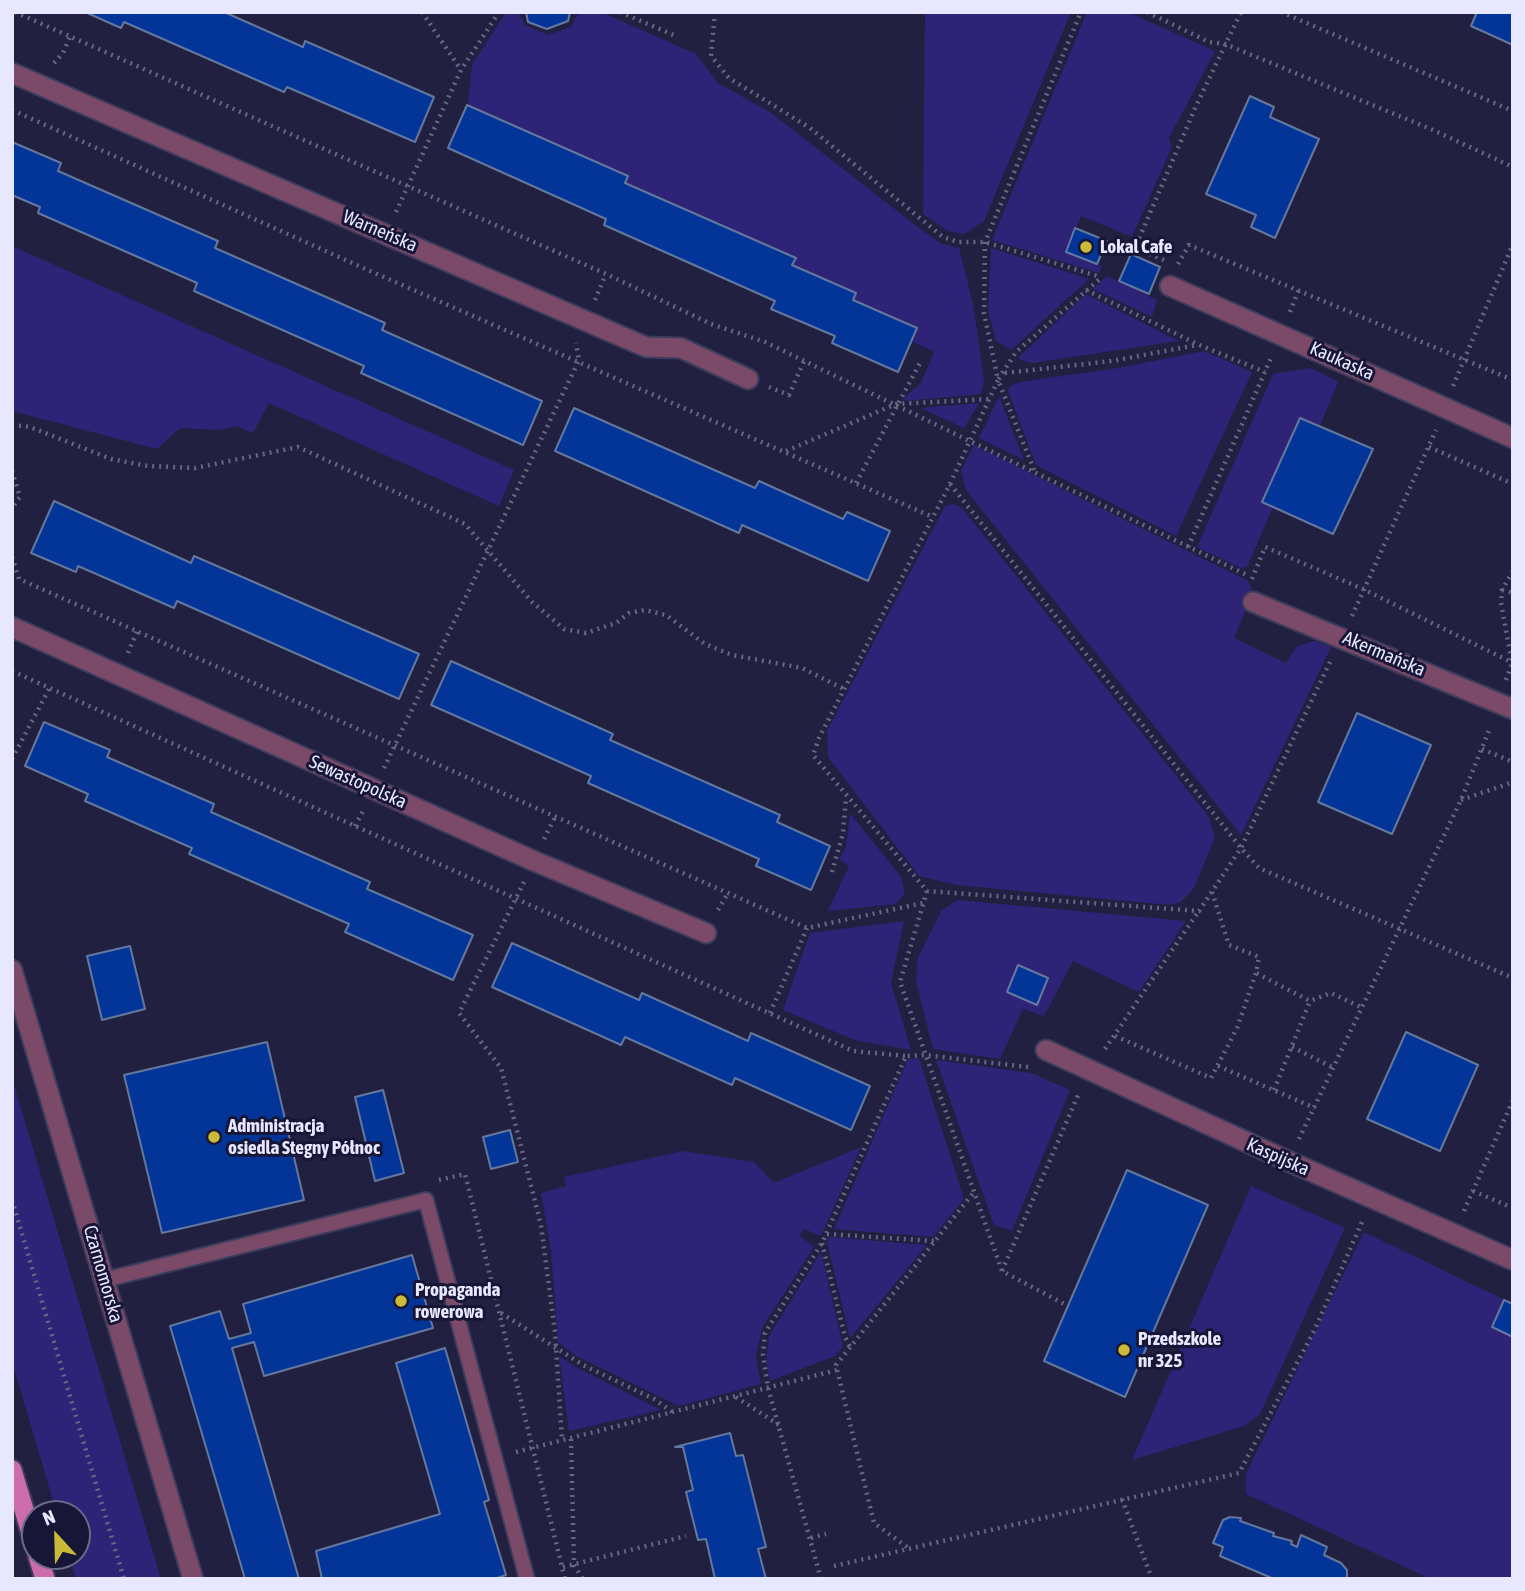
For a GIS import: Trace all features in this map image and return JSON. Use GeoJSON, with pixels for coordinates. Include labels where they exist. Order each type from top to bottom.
{"type":"FeatureCollection","features":[{"type":"Feature","properties":{"kind":"main road"},"geometry":{"type":"LineString","coordinates":[[12,1470],[21,1500]]}},
{"type":"Feature","properties":{"kind":"street","name":"Warneńska"},"geometry":{"type":"LineString","coordinates":[[12,74],[646,347],[681,348],[748,379]]}},
{"type":"Feature","properties":{"kind":"street","name":"Kaukaska"},"geometry":{"type":"LineString","coordinates":[[1170,286],[1513,438]]}},
{"type":"Feature","properties":{"kind":"street","name":"Akermańska"},"geometry":{"type":"LineString","coordinates":[[1254,602],[1513,709]]}},
{"type":"Feature","properties":{"kind":"street","name":"Sewastopolska"},"geometry":{"type":"LineString","coordinates":[[12,627],[534,862],[705,933]]}},
{"type":"Feature","properties":{"kind":"street","name":"Czarnomorska"},"geometry":{"type":"LineString","coordinates":[[12,970],[193,1579]]}},
{"type":"Feature","properties":{"kind":"street","name":"Kaspijska"},"geometry":{"type":"LineString","coordinates":[[1046,1050],[1513,1260]]}},
{"type":"Feature","properties":{"kind":"lane"},"geometry":{"type":"LineString","coordinates":[[104,1280],[426,1199],[527,1579]]}},
{"type":"Feature","properties":{"kind":"path"},"geometry":{"type":"LineString","coordinates":[[15,12],[606,274],[712,324],[765,342],[896,404],[1251,577],[1258,592],[1254,602]]}},
{"type":"Feature","properties":{"kind":"path"},"geometry":{"type":"LineString","coordinates":[[422,12],[461,70]]}},
{"type":"Feature","properties":{"kind":"path"},"geometry":{"type":"LineString","coordinates":[[370,271],[461,70],[499,12]]}},
{"type":"Feature","properties":{"kind":"path"},"geometry":{"type":"LineString","coordinates":[[620,12],[676,36]]}},
{"type":"Feature","properties":{"kind":"path"},"geometry":{"type":"LineString","coordinates":[[715,12],[711,56],[729,78],[810,128],[943,237],[958,242],[985,242],[1101,277],[1016,352],[1005,373],[998,380],[950,484],[844,689],[813,755],[927,891],[1199,911]]}},
{"type":"Feature","properties":{"kind":"path"},"geometry":{"type":"LineString","coordinates":[[1035,471],[998,380],[984,313],[985,242],[1081,12]]}},
{"type":"Feature","properties":{"kind":"path"},"geometry":{"type":"LineString","coordinates":[[1147,12],[1209,42],[1225,44],[1433,130],[1513,167]]}},
{"type":"Feature","properties":{"kind":"path"},"geometry":{"type":"LineString","coordinates":[[1177,266],[1135,248],[1241,12]]}},
{"type":"Feature","properties":{"kind":"path"},"geometry":{"type":"LineString","coordinates":[[1281,12],[1513,111]]}},
{"type":"Feature","properties":{"kind":"path"},"geometry":{"type":"LineString","coordinates":[[12,110],[370,271],[579,360],[933,517]]}},
{"type":"Feature","properties":{"kind":"path"},"geometry":{"type":"LineString","coordinates":[[1462,360],[1513,244]]}},
{"type":"Feature","properties":{"kind":"path"},"geometry":{"type":"LineString","coordinates":[[1170,286],[1189,245],[1513,380]]}},
{"type":"Feature","properties":{"kind":"path"},"geometry":{"type":"LineString","coordinates":[[355,825],[579,360],[575,345],[606,274]]}},
{"type":"Feature","properties":{"kind":"path"},"geometry":{"type":"LineString","coordinates":[[1086,290],[1197,344],[1265,372],[1188,547]]}},
{"type":"Feature","properties":{"kind":"path"},"geometry":{"type":"LineString","coordinates":[[1005,373],[1112,361],[1197,344]]}},
{"type":"Feature","properties":{"kind":"path"},"geometry":{"type":"LineString","coordinates":[[748,379],[789,395],[804,361]]}},
{"type":"Feature","properties":{"kind":"path"},"geometry":{"type":"LineString","coordinates":[[856,482],[921,361]]}},
{"type":"Feature","properties":{"kind":"path"},"geometry":{"type":"LineString","coordinates":[[786,452],[896,404],[990,399]]}},
{"type":"Feature","properties":{"kind":"path"},"geometry":{"type":"LineString","coordinates":[[12,425],[30,427],[111,459],[148,466],[195,468],[298,447],[465,524],[489,548],[532,602],[564,629],[586,633],[616,623],[629,613],[645,610],[666,615],[705,644],[732,655],[802,668],[844,689]]}},
{"type":"Feature","properties":{"kind":"path"},"geometry":{"type":"LineString","coordinates":[[1363,589],[1429,447],[1513,484]]}},
{"type":"Feature","properties":{"kind":"path"},"geometry":{"type":"LineString","coordinates":[[12,471],[20,497],[12,508]]}},
{"type":"Feature","properties":{"kind":"path"},"geometry":{"type":"LineString","coordinates":[[950,484],[1259,868],[1513,978]]}},
{"type":"Feature","properties":{"kind":"path"},"geometry":{"type":"LineString","coordinates":[[1251,577],[1265,547],[1363,589],[1513,663]]}},
{"type":"Feature","properties":{"kind":"path"},"geometry":{"type":"LineString","coordinates":[[12,558],[19,579],[807,928],[923,903]]}},
{"type":"Feature","properties":{"kind":"path"},"geometry":{"type":"LineString","coordinates":[[1513,571],[1502,590],[1501,603],[1513,663]]}},
{"type":"Feature","properties":{"kind":"path"},"geometry":{"type":"LineString","coordinates":[[1502,590],[1513,593]]}},
{"type":"Feature","properties":{"kind":"path"},"geometry":{"type":"LineString","coordinates":[[1102,1054],[1241,848],[1333,656]]}},
{"type":"Feature","properties":{"kind":"path"},"geometry":{"type":"LineString","coordinates":[[12,671],[517,896],[853,1051],[925,1055],[1027,1067],[1038,1072]]}},
{"type":"Feature","properties":{"kind":"path"},"geometry":{"type":"LineString","coordinates":[[12,758],[50,687]]}},
{"type":"Feature","properties":{"kind":"path"},"geometry":{"type":"LineString","coordinates":[[1288,1161],[1461,800],[1494,719]]}},
{"type":"Feature","properties":{"kind":"path"},"geometry":{"type":"LineString","coordinates":[[1482,749],[1513,762]]}},
{"type":"Feature","properties":{"kind":"path"},"geometry":{"type":"LineString","coordinates":[[1461,800],[1513,782]]}},
{"type":"Feature","properties":{"kind":"path"},"geometry":{"type":"LineString","coordinates":[[831,872],[843,833],[846,797]]}},
{"type":"Feature","properties":{"kind":"path"},"geometry":{"type":"LineString","coordinates":[[556,815],[458,1013],[501,1068],[541,1225],[555,1345],[562,1440]]}},
{"type":"Feature","properties":{"kind":"path"},"geometry":{"type":"LineString","coordinates":[[927,891],[900,982],[1003,1271],[1068,1306]]}},
{"type":"Feature","properties":{"kind":"path"},"geometry":{"type":"LineString","coordinates":[[1115,1036],[1211,1078],[1237,1028],[1259,957],[1229,945],[1212,891]]}},
{"type":"Feature","properties":{"kind":"path"},"geometry":{"type":"LineString","coordinates":[[770,1013],[807,928]]}},
{"type":"Feature","properties":{"kind":"path"},"geometry":{"type":"LineString","coordinates":[[1256,973],[1310,1001]]}},
{"type":"Feature","properties":{"kind":"path"},"geometry":{"type":"LineString","coordinates":[[1274,1090],[1310,1001],[1331,993],[1363,1008]]}},
{"type":"Feature","properties":{"kind":"path"},"geometry":{"type":"LineString","coordinates":[[1292,1047],[1334,1068]]}},
{"type":"Feature","properties":{"kind":"path"},"geometry":{"type":"LineString","coordinates":[[821,1579],[768,1388],[763,1355],[765,1333],[827,1234],[906,1056]]}},
{"type":"Feature","properties":{"kind":"path"},"geometry":{"type":"LineString","coordinates":[[1218,1066],[1315,1108]]}},
{"type":"Feature","properties":{"kind":"path"},"geometry":{"type":"LineString","coordinates":[[1070,1086],[1093,1096]]}},
{"type":"Feature","properties":{"kind":"path"},"geometry":{"type":"LineString","coordinates":[[1003,1271],[1080,1091]]}},
{"type":"Feature","properties":{"kind":"path"},"geometry":{"type":"LineString","coordinates":[[1454,1234],[1513,1100]]}},
{"type":"Feature","properties":{"kind":"path"},"geometry":{"type":"LineString","coordinates":[[470,1190],[565,1579]]}},
{"type":"Feature","properties":{"kind":"path"},"geometry":{"type":"LineString","coordinates":[[1473,1191],[1513,1208]]}},
{"type":"Feature","properties":{"kind":"path"},"geometry":{"type":"LineString","coordinates":[[908,1548],[874,1522],[836,1365],[974,1192]]}},
{"type":"Feature","properties":{"kind":"path"},"geometry":{"type":"LineString","coordinates":[[834,1566],[1238,1473],[1315,1329],[1373,1199]]}},
{"type":"Feature","properties":{"kind":"path"},"geometry":{"type":"LineString","coordinates":[[12,1200],[124,1579]]}},
{"type":"Feature","properties":{"kind":"path"},"geometry":{"type":"LineString","coordinates":[[827,1234],[935,1241]]}},
{"type":"Feature","properties":{"kind":"path"},"geometry":{"type":"LineString","coordinates":[[822,1243],[845,1337],[850,1347]]}},
{"type":"Feature","properties":{"kind":"path"},"geometry":{"type":"LineString","coordinates":[[501,1313],[583,1365],[654,1399],[675,1414]]}},
{"type":"Feature","properties":{"kind":"path"},"geometry":{"type":"LineString","coordinates":[[496,1457],[675,1414],[837,1370]]}},
{"type":"Feature","properties":{"kind":"path"},"geometry":{"type":"LineString","coordinates":[[736,1396],[779,1425]]}},
{"type":"Feature","properties":{"kind":"path"},"geometry":{"type":"LineString","coordinates":[[571,1438],[574,1564],[583,1579]]}},
{"type":"Feature","properties":{"kind":"path"},"geometry":{"type":"LineString","coordinates":[[1122,1499],[1152,1579]]}},
{"type":"Feature","properties":{"kind":"path"},"geometry":{"type":"LineString","coordinates":[[811,1538],[826,1534]]}},
{"type":"Feature","properties":{"kind":"path"},"geometry":{"type":"LineString","coordinates":[[562,1567],[686,1536]]}},
{"type":"Feature","properties":{"kind":"shaded area"},"geometry":{"type":"Polygon","coordinates":[[[506,12],[518,12],[525,25],[548,35],[571,27],[579,12],[601,12],[696,54],[718,83],[770,112],[923,231],[942,244],[959,248],[973,304],[984,380],[981,394],[905,401],[904,398],[921,383],[934,352],[911,341],[916,328],[853,300],[856,293],[792,265],[795,257],[625,183],[627,176],[468,105],[472,65],[506,12]]]}},
{"type":"Feature","properties":{"kind":"shaded area"},"geometry":{"type":"Polygon","coordinates":[[[925,12],[1071,12],[984,221],[964,234],[948,231],[923,214],[925,12]]]}},
{"type":"Feature","properties":{"kind":"shaded area"},"geometry":{"type":"Polygon","coordinates":[[[1087,12],[1128,12],[1215,51],[1169,138],[1172,147],[1132,237],[1081,216],[1066,252],[1102,266],[1099,273],[992,240],[1087,12]]]}},
{"type":"Feature","properties":{"kind":"shaded area"},"geometry":{"type":"Polygon","coordinates":[[[12,246],[514,470],[499,506],[269,403],[253,433],[237,426],[219,430],[180,428],[157,449],[12,411],[12,246]]]}},
{"type":"Feature","properties":{"kind":"shaded area"},"geometry":{"type":"Polygon","coordinates":[[[991,248],[1089,279],[1011,350],[996,341],[988,311],[991,248]]]}},
{"type":"Feature","properties":{"kind":"shaded area"},"geometry":{"type":"Polygon","coordinates":[[[1107,276],[1157,300],[1152,317],[1093,289],[1107,276]]]}},
{"type":"Feature","properties":{"kind":"shaded area"},"geometry":{"type":"Polygon","coordinates":[[[1086,294],[1179,341],[1032,363],[1020,360],[1019,357],[1086,294]]]}},
{"type":"Feature","properties":{"kind":"shaded area"},"geometry":{"type":"Polygon","coordinates":[[[1204,351],[1252,372],[1176,536],[1036,465],[1008,391],[1010,386],[1020,382],[1118,368],[1204,351]]]}},
{"type":"Feature","properties":{"kind":"shaded area"},"geometry":{"type":"Polygon","coordinates":[[[1311,368],[1338,382],[1320,426],[1300,418],[1262,502],[1273,507],[1247,567],[1241,568],[1197,547],[1273,374],[1311,368]]]}},
{"type":"Feature","properties":{"kind":"shaded area"},"geometry":{"type":"Polygon","coordinates":[[[999,396],[1024,460],[979,438],[999,396]]]}},
{"type":"Feature","properties":{"kind":"shaded area"},"geometry":{"type":"Polygon","coordinates":[[[979,403],[964,428],[921,408],[979,403]]]}},
{"type":"Feature","properties":{"kind":"shaded area"},"geometry":{"type":"Polygon","coordinates":[[[974,445],[1248,581],[1253,593],[1234,638],[1286,663],[1297,646],[1315,641],[1331,647],[1241,835],[966,490],[961,471],[974,445]]]}},
{"type":"Feature","properties":{"kind":"shaded area"},"geometry":{"type":"Polygon","coordinates":[[[954,504],[962,508],[1209,817],[1215,837],[1194,888],[1181,902],[1170,905],[957,885],[919,876],[828,757],[827,731],[945,506],[954,504]]]}},
{"type":"Feature","properties":{"kind":"shaded area"},"geometry":{"type":"Polygon","coordinates":[[[850,813],[901,877],[905,894],[895,904],[828,911],[849,866],[839,859],[846,847],[850,813]]]}},
{"type":"Feature","properties":{"kind":"shaded area"},"geometry":{"type":"Polygon","coordinates":[[[957,900],[1186,921],[1139,992],[1073,961],[1044,1016],[1023,1009],[1000,1059],[933,1049],[916,981],[918,958],[941,911],[957,900]]]}},
{"type":"Feature","properties":{"kind":"shaded area"},"geometry":{"type":"Polygon","coordinates":[[[904,921],[891,983],[911,1050],[855,1040],[783,1010],[810,933],[904,921]]]}},
{"type":"Feature","properties":{"kind":"shaded area"},"geometry":{"type":"Polygon","coordinates":[[[919,1058],[964,1199],[933,1237],[834,1229],[908,1059],[919,1058]]]}},
{"type":"Feature","properties":{"kind":"shaded area"},"geometry":{"type":"Polygon","coordinates":[[[936,1060],[1031,1073],[1070,1090],[1012,1231],[994,1225],[936,1060]]]}},
{"type":"Feature","properties":{"kind":"shaded area"},"geometry":{"type":"Polygon","coordinates":[[[12,1078],[161,1579],[76,1579],[73,1570],[91,1570],[91,1500],[53,1500],[12,1362],[12,1078]]]}},
{"type":"Feature","properties":{"kind":"shaded area"},"geometry":{"type":"Polygon","coordinates":[[[861,1147],[821,1236],[804,1229],[800,1236],[814,1247],[762,1328],[756,1356],[761,1384],[679,1406],[576,1356],[558,1342],[551,1251],[541,1193],[566,1186],[564,1177],[683,1151],[754,1162],[774,1183],[861,1147]]]}},
{"type":"Feature","properties":{"kind":"shaded area"},"geometry":{"type":"Polygon","coordinates":[[[1251,1186],[1345,1228],[1260,1414],[1244,1426],[1132,1460],[1251,1186]]]}},
{"type":"Feature","properties":{"kind":"shaded area"},"geometry":{"type":"Polygon","coordinates":[[[1364,1232],[1513,1304],[1513,1579],[1431,1579],[1246,1494],[1246,1474],[1364,1232]]]}},
{"type":"Feature","properties":{"kind":"shaded area"},"geometry":{"type":"Polygon","coordinates":[[[829,1237],[927,1245],[850,1338],[827,1242],[829,1237]]]}},
{"type":"Feature","properties":{"kind":"shaded area"},"geometry":{"type":"Polygon","coordinates":[[[821,1252],[843,1346],[835,1356],[770,1381],[766,1360],[769,1336],[821,1252]]]}},
{"type":"Feature","properties":{"kind":"shaded area"},"geometry":{"type":"Polygon","coordinates":[[[559,1356],[574,1366],[661,1410],[569,1431],[559,1356]]]}},
{"type":"Feature","properties":{"kind":"building"},"geometry":{"type":"Polygon","coordinates":[[[85,12],[224,12],[303,47],[305,41],[434,97],[415,142],[287,87],[284,92],[124,22],[121,28],[85,12]]]}},
{"type":"Feature","properties":{"kind":"building"},"geometry":{"type":"Polygon","coordinates":[[[526,12],[570,12],[568,21],[547,29],[528,22],[526,12]]]}},
{"type":"Feature","properties":{"kind":"building"},"geometry":{"type":"Polygon","coordinates":[[[1477,12],[1513,12],[1513,45],[1471,26],[1477,12]]]}},
{"type":"Feature","properties":{"kind":"building"},"geometry":{"type":"Polygon","coordinates":[[[1250,96],[1274,107],[1270,117],[1319,139],[1275,238],[1251,227],[1256,215],[1206,194],[1250,96]]]}},
{"type":"Feature","properties":{"kind":"building"},"geometry":{"type":"Polygon","coordinates":[[[467,105],[628,176],[625,183],[796,258],[792,265],[856,293],[853,300],[917,328],[898,372],[832,343],[835,336],[771,309],[775,301],[604,225],[606,219],[448,148],[467,105]]]}},
{"type":"Feature","properties":{"kind":"building"},"geometry":{"type":"Polygon","coordinates":[[[12,142],[61,163],[58,171],[218,241],[215,248],[385,323],[382,330],[542,401],[523,445],[361,373],[364,366],[194,291],[197,283],[38,213],[40,207],[12,195],[12,142]]]}},
{"type":"Feature","properties":{"kind":"building","name":"Lokal Cafe"},"geometry":{"type":"Polygon","coordinates":[[[1075,228],[1107,241],[1097,264],[1066,252],[1075,228]]]}},
{"type":"Feature","properties":{"kind":"building"},"geometry":{"type":"Polygon","coordinates":[[[1131,254],[1160,267],[1149,294],[1119,281],[1131,254]]]}},
{"type":"Feature","properties":{"kind":"building"},"geometry":{"type":"Polygon","coordinates":[[[574,408],[755,488],[759,481],[843,519],[847,512],[890,531],[868,581],[742,525],[739,533],[555,451],[574,408]]]}},
{"type":"Feature","properties":{"kind":"building"},"geometry":{"type":"Polygon","coordinates":[[[1300,418],[1373,449],[1333,534],[1262,502],[1300,418]]]}},
{"type":"Feature","properties":{"kind":"building"},"geometry":{"type":"Polygon","coordinates":[[[54,501],[191,563],[194,556],[419,654],[399,699],[177,601],[174,608],[78,566],[76,572],[31,553],[54,501]]]}},
{"type":"Feature","properties":{"kind":"building"},"geometry":{"type":"Polygon","coordinates":[[[451,661],[613,734],[610,740],[780,815],[777,822],[830,846],[811,890],[756,866],[759,859],[588,783],[591,776],[431,705],[451,661]]]}},
{"type":"Feature","properties":{"kind":"building"},"geometry":{"type":"Polygon","coordinates":[[[1357,713],[1431,745],[1392,834],[1318,802],[1357,713]]]}},
{"type":"Feature","properties":{"kind":"building"},"geometry":{"type":"Polygon","coordinates":[[[44,722],[110,750],[107,757],[214,804],[211,812],[370,882],[367,889],[473,935],[453,980],[345,932],[349,924],[189,854],[192,848],[85,801],[88,794],[25,766],[44,722]]]}},
{"type":"Feature","properties":{"kind":"building"},"geometry":{"type":"Polygon","coordinates":[[[512,943],[639,1000],[642,993],[748,1041],[751,1033],[870,1086],[851,1130],[735,1078],[732,1085],[625,1037],[621,1045],[492,987],[512,943]]]}},
{"type":"Feature","properties":{"kind":"building"},"geometry":{"type":"Polygon","coordinates":[[[130,946],[145,1009],[102,1020],[87,956],[130,946]]]}},
{"type":"Feature","properties":{"kind":"building"},"geometry":{"type":"Polygon","coordinates":[[[1018,965],[1048,978],[1037,1005],[1007,992],[1018,965]]]}},
{"type":"Feature","properties":{"kind":"building"},"geometry":{"type":"Polygon","coordinates":[[[1406,1032],[1478,1065],[1440,1151],[1367,1119],[1406,1032]]]}},
{"type":"Feature","properties":{"kind":"building","name":"Administracja osiedla Stegny Północ"},"geometry":{"type":"Polygon","coordinates":[[[267,1042],[304,1200],[162,1233],[124,1075],[267,1042]]]}},
{"type":"Feature","properties":{"kind":"building"},"geometry":{"type":"Polygon","coordinates":[[[383,1090],[404,1173],[375,1181],[355,1097],[383,1090]]]}},
{"type":"Feature","properties":{"kind":"building"},"geometry":{"type":"Polygon","coordinates":[[[510,1130],[518,1162],[491,1169],[483,1137],[510,1130]]]}},
{"type":"Feature","properties":{"kind":"building"},"geometry":{"type":"Polygon","coordinates":[[[1127,1170],[1208,1205],[1125,1397],[1044,1361],[1127,1170]]]}},
{"type":"Feature","properties":{"kind":"building"},"geometry":{"type":"Polygon","coordinates":[[[412,1255],[433,1328],[264,1376],[254,1342],[232,1348],[299,1579],[245,1579],[170,1326],[220,1311],[229,1339],[251,1333],[243,1304],[412,1255]]]}},
{"type":"Feature","properties":{"kind":"building"},"geometry":{"type":"Polygon","coordinates":[[[1504,1300],[1513,1304],[1513,1337],[1492,1327],[1504,1300]]]}},
{"type":"Feature","properties":{"kind":"building"},"geometry":{"type":"Polygon","coordinates":[[[445,1348],[489,1500],[484,1502],[506,1575],[494,1579],[322,1579],[316,1551],[440,1514],[396,1363],[445,1348]]]}},
{"type":"Feature","properties":{"kind":"building"},"geometry":{"type":"Polygon","coordinates":[[[730,1433],[736,1456],[743,1455],[766,1547],[758,1549],[766,1579],[715,1579],[706,1539],[698,1540],[686,1492],[693,1490],[683,1447],[675,1447],[730,1433]]]}},
{"type":"Feature","properties":{"kind":"building"},"geometry":{"type":"Polygon","coordinates":[[[1230,1517],[1241,1518],[1240,1521],[1274,1533],[1273,1536],[1292,1541],[1291,1544],[1297,1547],[1301,1535],[1327,1547],[1324,1555],[1341,1563],[1347,1570],[1347,1579],[1274,1579],[1220,1556],[1223,1547],[1213,1543],[1223,1520],[1230,1517]]]}},
{"type":"Feature","properties":{"kind":"place","name":"Lokal Cafe"},"geometry":{"type":"Point","coordinates":[1086,247]}},
{"type":"Feature","properties":{"kind":"place","name":"Administracja osiedla Stegny Północ"},"geometry":{"type":"Point","coordinates":[214,1137]}},
{"type":"Feature","properties":{"kind":"place","name":"Propaganda rowerowa"},"geometry":{"type":"Point","coordinates":[401,1301]}},
{"type":"Feature","properties":{"kind":"place","name":"Przedszkole nr 325"},"geometry":{"type":"Point","coordinates":[1124,1350]}}]}
